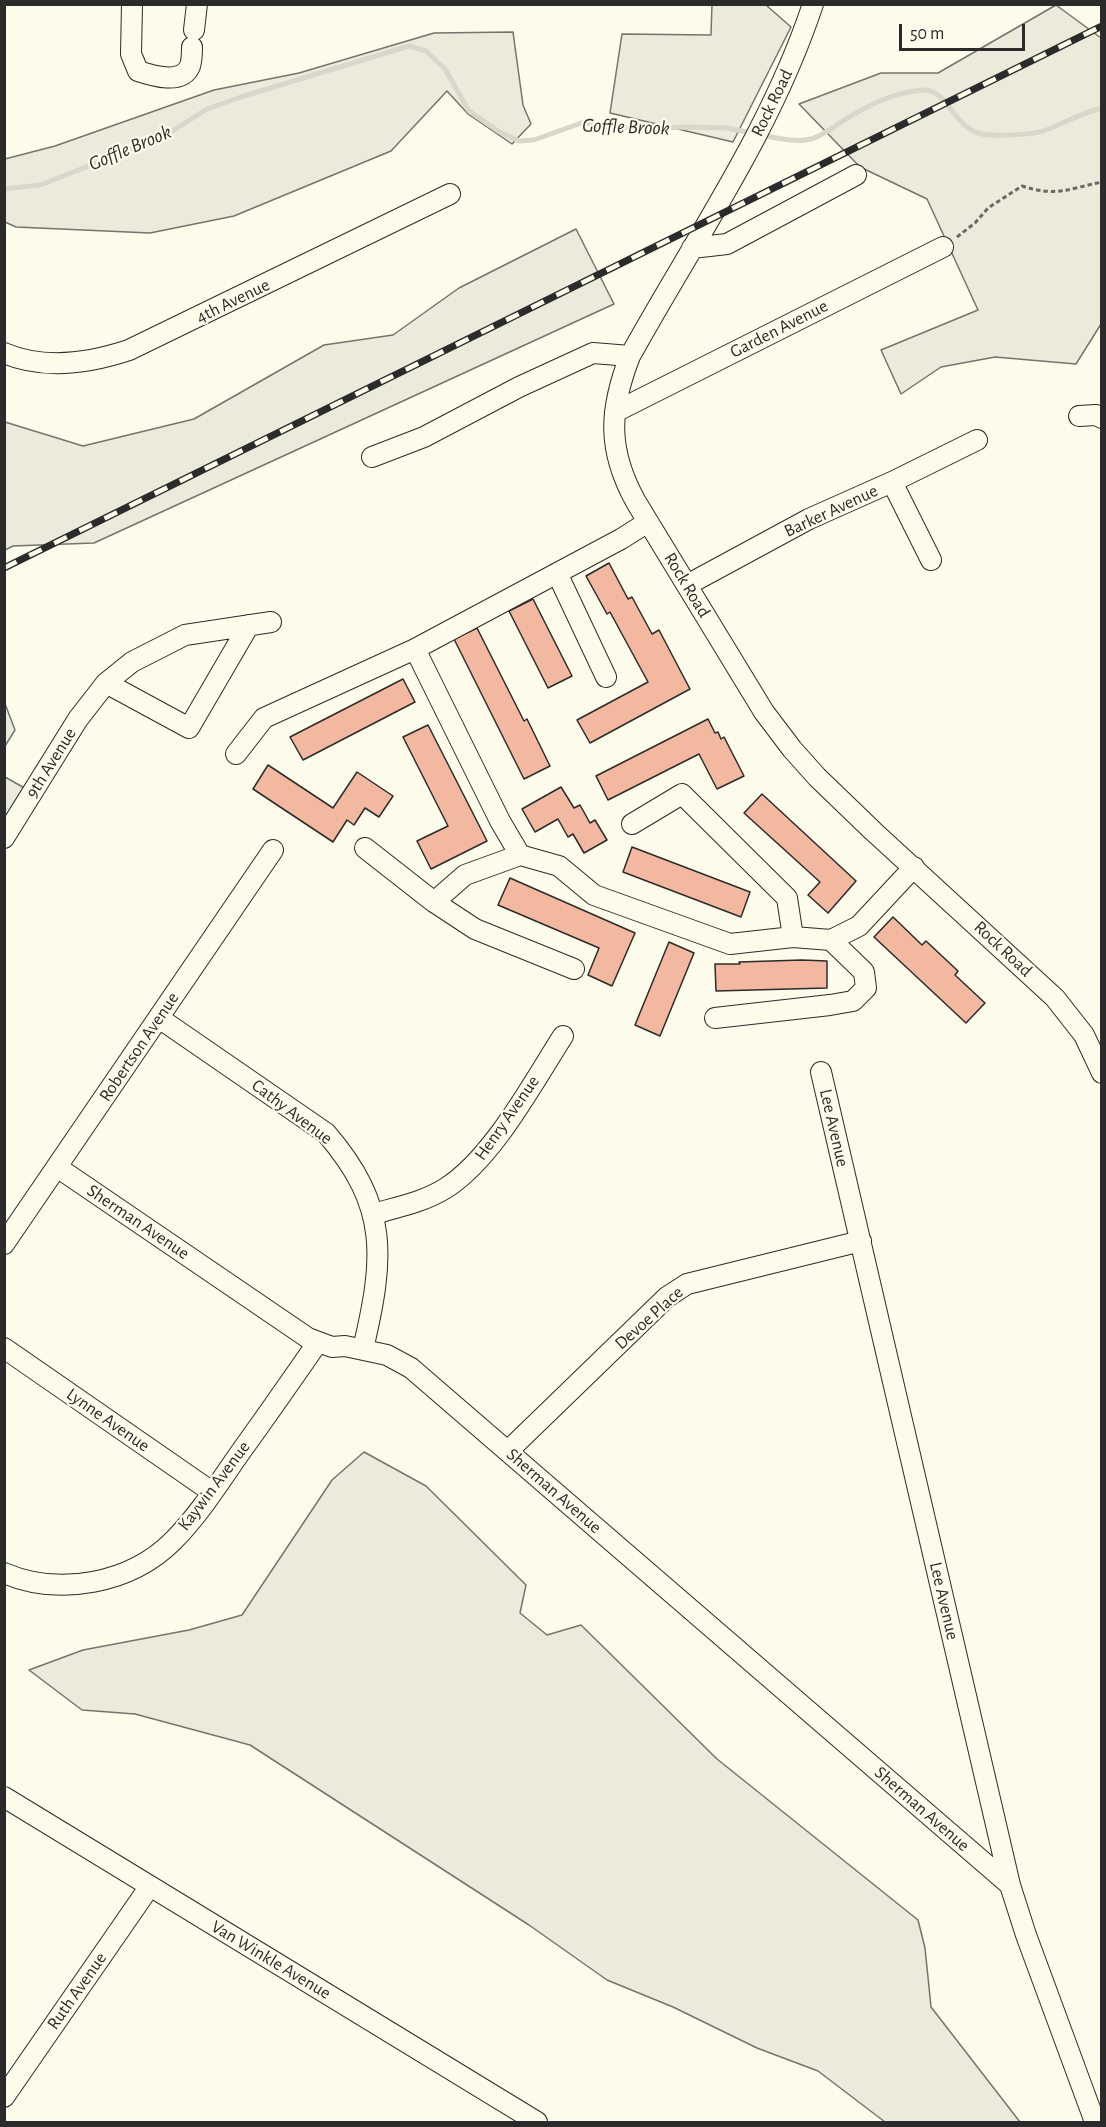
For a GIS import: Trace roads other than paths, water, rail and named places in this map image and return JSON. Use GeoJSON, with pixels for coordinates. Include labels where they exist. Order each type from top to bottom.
{"type":"FeatureCollection","features":[{"type":"Feature","properties":{"kind":"street"},"geometry":{"type":"LineString","coordinates":[[132,4],[131,54],[138,71],[151,76],[175,78],[185,73],[191,64],[197,4]]}},
{"type":"Feature","properties":{"kind":"street","name":"Rock Road"},"geometry":{"type":"LineString","coordinates":[[813,4],[782,84],[750,146],[630,356],[624,371],[613,427],[620,466],[626,484],[648,522],[764,712],[792,748],[817,777],[1055,998],[1084,1035],[1101,1073]]}},
{"type":"Feature","properties":{"kind":"street"},"geometry":{"type":"LineString","coordinates":[[692,248],[727,244],[856,175]]}},
{"type":"Feature","properties":{"kind":"street","name":"4th Avenue"},"geometry":{"type":"LineString","coordinates":[[4,353],[27,360],[64,364],[108,358],[129,350],[450,194]]}},
{"type":"Feature","properties":{"kind":"street","name":"Garden Avenue"},"geometry":{"type":"LineString","coordinates":[[615,412],[944,247]]}},
{"type":"Feature","properties":{"kind":"street"},"geometry":{"type":"LineString","coordinates":[[372,457],[424,437],[519,387],[593,353],[630,356]]}},
{"type":"Feature","properties":{"kind":"street"},"geometry":{"type":"LineString","coordinates":[[1079,416],[1096,415],[1101,418]]}},
{"type":"Feature","properties":{"kind":"street","name":"Barker Avenue"},"geometry":{"type":"LineString","coordinates":[[687,585],[809,519],[892,482],[977,440]]}},
{"type":"Feature","properties":{"kind":"street"},"geometry":{"type":"LineString","coordinates":[[892,482],[931,560]]}},
{"type":"Feature","properties":{"kind":"street"},"geometry":{"type":"LineString","coordinates":[[236,754],[264,718],[415,649],[648,522]]}},
{"type":"Feature","properties":{"kind":"street"},"geometry":{"type":"LineString","coordinates":[[557,573],[606,677]]}},
{"type":"Feature","properties":{"kind":"street","name":"9th Avenue"},"geometry":{"type":"LineString","coordinates":[[4,838],[78,719],[106,683],[132,662],[185,635],[272,622]]}},
{"type":"Feature","properties":{"kind":"street"},"geometry":{"type":"LineString","coordinates":[[106,683],[189,728],[249,626]]}},
{"type":"Feature","properties":{"kind":"street"},"geometry":{"type":"LineString","coordinates":[[415,649],[500,821],[520,855]]}},
{"type":"Feature","properties":{"kind":"street"},"geometry":{"type":"LineString","coordinates":[[632,824],[682,794],[787,898],[793,937]]}},
{"type":"Feature","properties":{"kind":"street"},"geometry":{"type":"LineString","coordinates":[[365,848],[434,902],[475,928],[574,969]]}},
{"type":"Feature","properties":{"kind":"street","name":"Robertson Avenue"},"geometry":{"type":"LineString","coordinates":[[4,1244],[273,850]]}},
{"type":"Feature","properties":{"kind":"street"},"geometry":{"type":"LineString","coordinates":[[434,902],[465,874],[520,855],[559,866],[594,895],[730,944],[793,937],[831,940],[860,926],[914,867]]}},
{"type":"Feature","properties":{"kind":"street"},"geometry":{"type":"LineString","coordinates":[[715,1018],[853,1001],[866,988],[864,972],[831,940]]}},
{"type":"Feature","properties":{"kind":"street","name":"Cathy Avenue"},"geometry":{"type":"LineString","coordinates":[[159,1018],[326,1133],[345,1155],[362,1183],[373,1214],[379,1258],[378,1275],[363,1349]]}},
{"type":"Feature","properties":{"kind":"street","name":"Henry Avenue"},"geometry":{"type":"LineString","coordinates":[[373,1214],[433,1195],[473,1167],[505,1125],[563,1036]]}},
{"type":"Feature","properties":{"kind":"street","name":"Lee Avenue"},"geometry":{"type":"LineString","coordinates":[[821,1072],[1010,1885],[1026,1935],[1095,2122]]}},
{"type":"Feature","properties":{"kind":"street","name":"Sherman Avenue"},"geometry":{"type":"LineString","coordinates":[[57,1167],[308,1338],[332,1347],[345,1346],[387,1355],[411,1368],[1010,1885]]}},
{"type":"Feature","properties":{"kind":"street","name":"Devoe Place"},"geometry":{"type":"LineString","coordinates":[[508,1451],[667,1297],[687,1284],[861,1241]]}},
{"type":"Feature","properties":{"kind":"street","name":"Kaywin Avenue"},"geometry":{"type":"LineString","coordinates":[[4,1573],[29,1581],[64,1585],[90,1583],[114,1576],[147,1561],[168,1545],[198,1512],[318,1342]]}},
{"type":"Feature","properties":{"kind":"street","name":"Lynne Avenue"},"geometry":{"type":"LineString","coordinates":[[4,1348],[212,1492]]}},
{"type":"Feature","properties":{"kind":"street","name":"Van Winkle Avenue"},"geometry":{"type":"LineString","coordinates":[[4,1797],[537,2122]]}},
{"type":"Feature","properties":{"kind":"street","name":"Ruth Avenue"},"geometry":{"type":"LineString","coordinates":[[4,2097],[150,1886]]}},
{"type":"Feature","properties":{"kind":"waterway","name":"Goffle Brook"},"geometry":{"type":"LineString","coordinates":[[4,189],[40,185],[163,137],[207,109],[409,46],[426,51],[445,69],[469,111],[498,131],[519,141],[534,140],[581,123],[640,129],[727,128],[752,133]]}},
{"type":"Feature","properties":{"kind":"waterway","name":"Goffle Brook"},"geometry":{"type":"LineString","coordinates":[[761,135],[792,140],[816,138],[874,104],[903,93],[923,90],[938,95],[969,129],[992,135],[1040,132],[1102,108]]}},
{"type":"Feature","properties":{"kind":"railway"},"geometry":{"type":"LineString","coordinates":[[4,568],[1102,26]]}}]}
